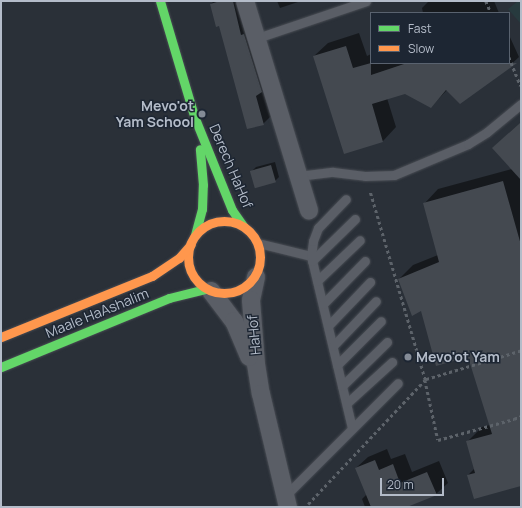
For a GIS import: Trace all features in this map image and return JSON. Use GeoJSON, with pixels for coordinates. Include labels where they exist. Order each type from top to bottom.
{"type":"FeatureCollection","features":[{"type":"Feature","properties":{"kind":"main road","name":"Derech HaHof"},"geometry":{"type":"LineString","coordinates":[[160,1],[194,116],[232,210],[243,226]]}},
{"type":"Feature","properties":{"kind":"main road","name":"Derech HaHof"},"geometry":{"type":"LineString","coordinates":[[193,239],[202,209],[203,185],[200,151],[194,116]]}},
{"type":"Feature","properties":{"kind":"main road"},"geometry":{"type":"LineString","coordinates":[[220,221],[231,222],[243,226],[252,233],[258,243],[261,254],[260,266],[256,277],[248,286],[227,294],[208,290],[198,282],[188,264],[193,239],[210,224],[220,221]]}},
{"type":"Feature","properties":{"kind":"main road","name":"Maale HaAshalim"},"geometry":{"type":"LineString","coordinates":[[1,337],[152,276],[179,258],[193,239]]}},
{"type":"Feature","properties":{"kind":"main road","name":"Maale HaAshalim"},"geometry":{"type":"LineString","coordinates":[[1,367],[169,298],[208,290]]}},
{"type":"Feature","properties":{"kind":"street"},"geometry":{"type":"LineString","coordinates":[[245,1],[298,176],[310,210]]}},
{"type":"Feature","properties":{"kind":"street","name":"HaHof"},"geometry":{"type":"LineString","coordinates":[[256,277],[251,300],[256,364],[261,394],[287,501]]}},
{"type":"Feature","properties":{"kind":"street","name":"HaHof"},"geometry":{"type":"LineString","coordinates":[[208,290],[231,316],[240,334],[261,394]]}},
{"type":"Feature","properties":{"kind":"lane"},"geometry":{"type":"LineString","coordinates":[[257,38],[366,1]]}},
{"type":"Feature","properties":{"kind":"lane"},"geometry":{"type":"LineString","coordinates":[[298,176],[333,172],[365,176],[394,176],[468,144],[487,132],[521,104]]}},
{"type":"Feature","properties":{"kind":"lane"},"geometry":{"type":"LineString","coordinates":[[346,199],[318,228],[312,241],[312,258],[352,428]]}},
{"type":"Feature","properties":{"kind":"lane"},"geometry":{"type":"LineString","coordinates":[[312,258],[355,219]]}},
{"type":"Feature","properties":{"kind":"lane"},"geometry":{"type":"LineString","coordinates":[[317,281],[360,240]]}},
{"type":"Feature","properties":{"kind":"lane"},"geometry":{"type":"LineString","coordinates":[[258,243],[312,258]]}},
{"type":"Feature","properties":{"kind":"lane"},"geometry":{"type":"LineString","coordinates":[[323,304],[365,261]]}},
{"type":"Feature","properties":{"kind":"lane"},"geometry":{"type":"LineString","coordinates":[[328,326],[370,282]]}},
{"type":"Feature","properties":{"kind":"lane"},"geometry":{"type":"LineString","coordinates":[[333,346],[376,301]]}},
{"type":"Feature","properties":{"kind":"lane"},"geometry":{"type":"LineString","coordinates":[[337,365],[382,321]]}},
{"type":"Feature","properties":{"kind":"lane"},"geometry":{"type":"LineString","coordinates":[[342,386],[387,342]]}},
{"type":"Feature","properties":{"kind":"lane"},"geometry":{"type":"LineString","coordinates":[[347,403],[392,362]]}},
{"type":"Feature","properties":{"kind":"lane"},"geometry":{"type":"LineString","coordinates":[[287,501],[352,428],[398,383]]}},
{"type":"Feature","properties":{"kind":"path"},"geometry":{"type":"LineString","coordinates":[[486,1],[491,12]]}},
{"type":"Feature","properties":{"kind":"path"},"geometry":{"type":"LineString","coordinates":[[510,59],[521,86]]}},
{"type":"Feature","properties":{"kind":"path"},"geometry":{"type":"LineString","coordinates":[[521,352],[425,380],[438,440],[521,416]]}},
{"type":"Feature","properties":{"kind":"green space"},"geometry":{"type":"Polygon","coordinates":[[[518,1],[521,1],[521,24],[508,9],[518,1]]]}},
{"type":"Feature","properties":{"kind":"building"},"geometry":{"type":"Polygon","coordinates":[[[220,1],[233,1],[241,35],[244,34],[262,92],[256,96],[264,125],[247,129],[219,26],[216,27],[210,4],[220,1]]]}},
{"type":"Feature","properties":{"kind":"building"},"geometry":{"type":"Polygon","coordinates":[[[346,46],[353,68],[370,63],[371,75],[404,64],[517,63],[460,104],[446,90],[431,108],[405,94],[372,104],[383,142],[344,154],[313,56],[346,46]]]}},
{"type":"Feature","properties":{"kind":"building"},"geometry":{"type":"Polygon","coordinates":[[[521,122],[521,180],[492,148],[521,122]]]}},
{"type":"Feature","properties":{"kind":"building"},"geometry":{"type":"Polygon","coordinates":[[[271,165],[276,182],[255,188],[250,171],[271,165]]]}},
{"type":"Feature","properties":{"kind":"building"},"geometry":{"type":"Polygon","coordinates":[[[503,181],[521,245],[521,486],[474,499],[467,475],[475,473],[466,441],[492,434],[468,357],[436,366],[421,311],[412,316],[398,279],[439,262],[423,203],[503,181]]]}},
{"type":"Feature","properties":{"kind":"building"},"geometry":{"type":"Polygon","coordinates":[[[375,460],[379,470],[393,464],[400,483],[427,472],[437,495],[407,507],[371,507],[355,468],[375,460]]]}},
{"type":"Feature","properties":{"kind":"traffic: fast"},"geometry":{"type":"LineString","coordinates":[[160,1],[194,116],[232,210],[243,226]]}},
{"type":"Feature","properties":{"kind":"traffic: fast"},"geometry":{"type":"LineString","coordinates":[[195,235],[202,209],[203,185],[200,149]]}},
{"type":"Feature","properties":{"kind":"traffic: fast"},"geometry":{"type":"LineString","coordinates":[[1,367],[169,298],[206,289]]}},
{"type":"Feature","properties":{"kind":"traffic: slow"},"geometry":{"type":"LineString","coordinates":[[217,221],[231,221],[250,231],[260,250],[260,257],[260,264],[250,283],[231,293],[217,293],[198,283],[188,264],[188,250],[198,231],[217,221]]}},
{"type":"Feature","properties":{"kind":"traffic: slow"},"geometry":{"type":"LineString","coordinates":[[1,337],[152,276],[179,258],[191,244]]}},
{"type":"Feature","properties":{"kind":"place","name":"Mevo'ot Yam School"},"geometry":{"type":"Point","coordinates":[202,114]}},
{"type":"Feature","properties":{"kind":"place","name":"Mevo'ot Yam"},"geometry":{"type":"Point","coordinates":[408,357]}}]}
